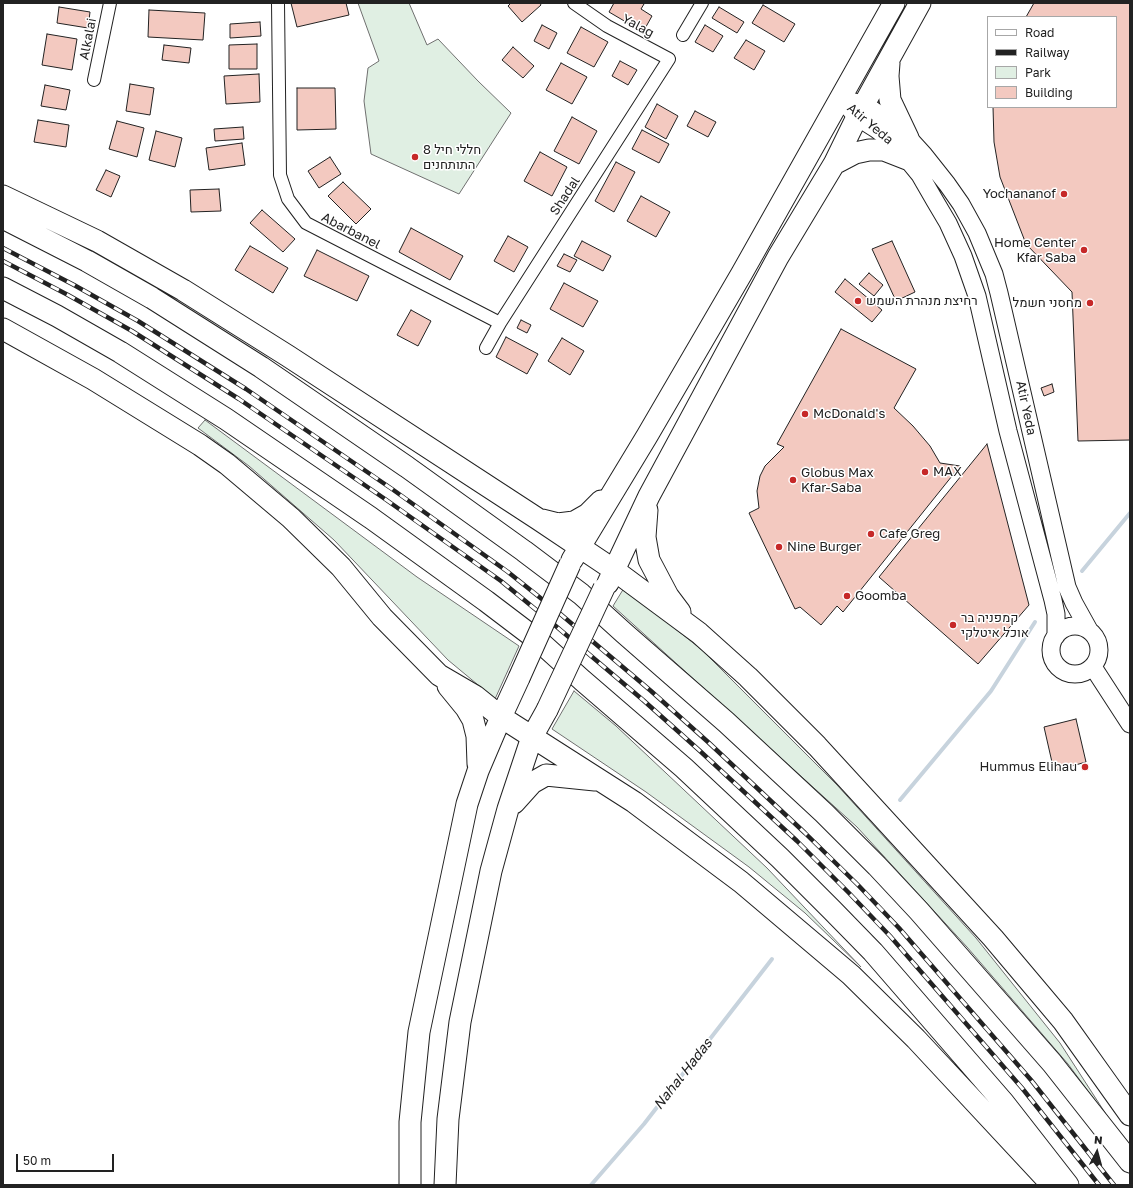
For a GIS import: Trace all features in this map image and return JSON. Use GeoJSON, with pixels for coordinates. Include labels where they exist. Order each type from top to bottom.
{"type":"FeatureCollection","features":[{"type":"Feature","properties":{"kind":"highway"},"geometry":{"type":"LineString","coordinates":[[410,1185],[410,1122],[420,1032],[467,804],[478,771],[501,717],[575,556],[742,273],[894,3]]}},
{"type":"Feature","properties":{"kind":"highway"},"geometry":{"type":"LineString","coordinates":[[445,1185],[448,1119],[460,1022],[491,871],[508,809],[532,737],[547,710],[649,496],[778,257],[834,164],[861,110],[920,3]]}},
{"type":"Feature","properties":{"kind":"highway"},"geometry":{"type":"LineString","coordinates":[[890,58],[888,76],[890,100],[908,138]]}},
{"type":"Feature","properties":{"kind":"highway"},"geometry":{"type":"LineString","coordinates":[[834,164],[855,153],[869,150],[884,150],[907,159]]}},
{"type":"Feature","properties":{"kind":"highway"},"geometry":{"type":"LineString","coordinates":[[3,196],[97,241],[183,290],[294,360],[538,519],[575,556],[614,570],[699,633]]}},
{"type":"Feature","properties":{"kind":"highway"},"geometry":{"type":"LineString","coordinates":[[3,218],[152,298],[261,367],[407,467],[581,594],[726,722],[824,813],[877,866],[919,910],[1052,1063],[1130,1162]]}},
{"type":"Feature","properties":{"kind":"highway"},"geometry":{"type":"LineString","coordinates":[[3,288],[57,316],[120,352],[226,419],[371,518],[540,642],[684,768],[780,858],[873,952],[1004,1103],[1068,1185]]}},
{"type":"Feature","properties":{"kind":"highway"},"geometry":{"type":"LineString","coordinates":[[3,329],[93,379],[200,445],[227,464],[291,518],[341,567],[382,617],[439,675],[466,708],[473,720],[477,736],[478,771]]}},
{"type":"Feature","properties":{"kind":"highway"},"geometry":{"type":"LineString","coordinates":[[538,519],[558,524],[574,522],[588,514],[601,501],[647,436]]}},
{"type":"Feature","properties":{"kind":"highway"},"geometry":{"type":"LineString","coordinates":[[649,496],[645,537],[648,560],[668,596],[682,615],[699,633],[748,677],[817,746],[988,932],[1062,1021],[1130,1115]]}},
{"type":"Feature","properties":{"kind":"highway"},"geometry":{"type":"LineString","coordinates":[[439,675],[475,696],[501,717],[634,802],[741,882],[851,975],[916,1039],[1052,1185]]}},
{"type":"Feature","properties":{"kind":"highway"},"geometry":{"type":"LineString","coordinates":[[508,809],[532,782],[546,775],[600,780]]}},
{"type":"Feature","properties":{"kind":"street","name":"Alkalai"},"geometry":{"type":"LineString","coordinates":[[94,80],[110,3]]}},
{"type":"Feature","properties":{"kind":"street","name":"Abarbanel"},"geometry":{"type":"LineString","coordinates":[[278,3],[280,175],[288,199],[306,223],[500,323]]}},
{"type":"Feature","properties":{"kind":"street","name":"Yalag"},"geometry":{"type":"LineString","coordinates":[[574,3],[607,26],[669,59]]}},
{"type":"Feature","properties":{"kind":"street"},"geometry":{"type":"LineString","coordinates":[[683,35],[702,3]]}},
{"type":"Feature","properties":{"kind":"street","name":"Shadal"},"geometry":{"type":"LineString","coordinates":[[486,348],[500,323],[669,59]]}},
{"type":"Feature","properties":{"kind":"street","name":"Atir Yeda"},"geometry":{"type":"LineString","coordinates":[[840,99],[861,110],[888,120],[908,138],[938,173],[961,204],[978,233],[994,274],[1011,341],[1067,587],[1081,619],[1089,630]]}},
{"type":"Feature","properties":{"kind":"street","name":"Atir Yeda"},"geometry":{"type":"LineString","coordinates":[[861,110],[876,129],[893,142],[920,175],[948,223],[972,280],[1008,431],[1053,600],[1056,614],[1056,636]]}},
{"type":"Feature","properties":{"kind":"street"},"geometry":{"type":"LineString","coordinates":[[1068,627],[1082,627],[1089,630],[1094,634],[1100,648],[1100,655],[1097,662],[1087,672],[1073,674],[1066,672],[1060,668],[1052,656],[1052,642],[1056,636],[1068,627]]}},
{"type":"Feature","properties":{"kind":"street"},"geometry":{"type":"LineString","coordinates":[[1093,667],[1130,724]]}},
{"type":"Feature","properties":{"kind":"green space"},"geometry":{"type":"Polygon","coordinates":[[[358,3],[409,3],[427,45],[438,39],[511,113],[459,194],[371,154],[364,101],[368,68],[379,61],[358,3]]]}},
{"type":"Feature","properties":{"kind":"green space"},"geometry":{"type":"Polygon","coordinates":[[[205,420],[417,577],[519,646],[495,699],[448,660],[334,540],[249,466],[198,428],[205,420]]]}},
{"type":"Feature","properties":{"kind":"green space"},"geometry":{"type":"Polygon","coordinates":[[[624,588],[702,650],[837,785],[976,938],[1060,1043],[1113,1125],[1068,1064],[967,947],[857,827],[613,606],[624,588]]]}},
{"type":"Feature","properties":{"kind":"green space"},"geometry":{"type":"Polygon","coordinates":[[[574,691],[616,726],[767,868],[861,967],[805,913],[749,867],[646,792],[552,729],[574,691]]]}},
{"type":"Feature","properties":{"kind":"building"},"geometry":{"type":"Polygon","coordinates":[[[291,3],[346,3],[349,15],[297,27],[291,3]]]}},
{"type":"Feature","properties":{"kind":"building"},"geometry":{"type":"Polygon","coordinates":[[[511,3],[540,3],[541,5],[522,22],[508,6],[511,3]]]}},
{"type":"Feature","properties":{"kind":"building"},"geometry":{"type":"Polygon","coordinates":[[[614,3],[644,4],[641,9],[652,16],[643,32],[609,12],[614,3]]]}},
{"type":"Feature","properties":{"kind":"building"},"geometry":{"type":"Polygon","coordinates":[[[1034,3],[1130,3],[1130,440],[1078,441],[1072,292],[1026,244],[1000,177],[994,142],[993,108],[1117,108],[1117,16],[1027,16],[1034,3]]]}},
{"type":"Feature","properties":{"kind":"building"},"geometry":{"type":"Polygon","coordinates":[[[763,5],[795,24],[784,42],[752,23],[763,5]]]}},
{"type":"Feature","properties":{"kind":"building"},"geometry":{"type":"Polygon","coordinates":[[[59,7],[90,12],[88,28],[57,23],[59,7]]]}},
{"type":"Feature","properties":{"kind":"building"},"geometry":{"type":"Polygon","coordinates":[[[719,7],[744,22],[737,33],[712,18],[719,7]]]}},
{"type":"Feature","properties":{"kind":"building"},"geometry":{"type":"Polygon","coordinates":[[[149,10],[205,13],[203,40],[148,37],[149,10]]]}},
{"type":"Feature","properties":{"kind":"building"},"geometry":{"type":"Polygon","coordinates":[[[260,22],[261,36],[230,38],[230,24],[260,22]]]}},
{"type":"Feature","properties":{"kind":"building"},"geometry":{"type":"Polygon","coordinates":[[[542,25],[557,33],[549,49],[534,41],[542,25]]]}},
{"type":"Feature","properties":{"kind":"building"},"geometry":{"type":"Polygon","coordinates":[[[705,25],[723,36],[713,52],[695,42],[705,25]]]}},
{"type":"Feature","properties":{"kind":"building"},"geometry":{"type":"Polygon","coordinates":[[[581,27],[608,42],[594,67],[567,53],[581,27]]]}},
{"type":"Feature","properties":{"kind":"building"},"geometry":{"type":"Polygon","coordinates":[[[47,34],[77,39],[72,70],[42,65],[47,34]]]}},
{"type":"Feature","properties":{"kind":"building"},"geometry":{"type":"Polygon","coordinates":[[[746,40],[765,51],[754,70],[734,58],[746,40]]]}},
{"type":"Feature","properties":{"kind":"building"},"geometry":{"type":"Polygon","coordinates":[[[257,44],[257,69],[229,69],[229,45],[257,44]]]}},
{"type":"Feature","properties":{"kind":"building"},"geometry":{"type":"Polygon","coordinates":[[[164,45],[191,48],[189,63],[162,60],[164,45]]]}},
{"type":"Feature","properties":{"kind":"building"},"geometry":{"type":"Polygon","coordinates":[[[513,47],[534,66],[523,78],[502,60],[513,47]]]}},
{"type":"Feature","properties":{"kind":"building"},"geometry":{"type":"Polygon","coordinates":[[[620,61],[637,70],[628,85],[612,76],[620,61]]]}},
{"type":"Feature","properties":{"kind":"building"},"geometry":{"type":"Polygon","coordinates":[[[561,63],[587,77],[572,104],[546,90],[561,63]]]}},
{"type":"Feature","properties":{"kind":"building"},"geometry":{"type":"Polygon","coordinates":[[[259,74],[260,102],[226,104],[224,76],[259,74]]]}},
{"type":"Feature","properties":{"kind":"building"},"geometry":{"type":"Polygon","coordinates":[[[130,84],[154,88],[150,115],[126,111],[130,84]]]}},
{"type":"Feature","properties":{"kind":"building"},"geometry":{"type":"Polygon","coordinates":[[[45,85],[70,90],[66,110],[41,106],[45,85]]]}},
{"type":"Feature","properties":{"kind":"building"},"geometry":{"type":"Polygon","coordinates":[[[297,88],[335,88],[336,129],[297,130],[297,88]]]}},
{"type":"Feature","properties":{"kind":"building"},"geometry":{"type":"Polygon","coordinates":[[[657,104],[678,116],[666,139],[645,127],[657,104]]]}},
{"type":"Feature","properties":{"kind":"building"},"geometry":{"type":"Polygon","coordinates":[[[695,111],[716,122],[708,137],[687,126],[695,111]]]}},
{"type":"Feature","properties":{"kind":"building"},"geometry":{"type":"Polygon","coordinates":[[[572,117],[597,131],[579,164],[554,151],[572,117]]]}},
{"type":"Feature","properties":{"kind":"building"},"geometry":{"type":"Polygon","coordinates":[[[38,120],[69,125],[66,147],[34,142],[38,120]]]}},
{"type":"Feature","properties":{"kind":"building"},"geometry":{"type":"Polygon","coordinates":[[[117,121],[144,128],[137,157],[109,149],[117,121]]]}},
{"type":"Feature","properties":{"kind":"building"},"geometry":{"type":"Polygon","coordinates":[[[243,127],[244,139],[215,141],[214,129],[243,127]]]}},
{"type":"Feature","properties":{"kind":"building"},"geometry":{"type":"Polygon","coordinates":[[[642,130],[669,144],[659,163],[632,149],[642,130]]]}},
{"type":"Feature","properties":{"kind":"building"},"geometry":{"type":"Polygon","coordinates":[[[156,131],[182,138],[175,167],[149,160],[156,131]]]}},
{"type":"Feature","properties":{"kind":"building"},"geometry":{"type":"Polygon","coordinates":[[[242,143],[245,165],[209,170],[206,148],[242,143]]]}},
{"type":"Feature","properties":{"kind":"building"},"geometry":{"type":"Polygon","coordinates":[[[540,152],[567,167],[552,196],[524,181],[540,152]]]}},
{"type":"Feature","properties":{"kind":"building"},"geometry":{"type":"Polygon","coordinates":[[[330,157],[341,174],[319,188],[308,171],[330,157]]]}},
{"type":"Feature","properties":{"kind":"building"},"geometry":{"type":"Polygon","coordinates":[[[616,162],[635,172],[614,212],[595,201],[616,162]]]}},
{"type":"Feature","properties":{"kind":"building"},"geometry":{"type":"Polygon","coordinates":[[[106,170],[120,176],[111,197],[96,190],[106,170]]]}},
{"type":"Feature","properties":{"kind":"building"},"geometry":{"type":"Polygon","coordinates":[[[343,182],[371,209],[356,224],[328,196],[343,182]]]}},
{"type":"Feature","properties":{"kind":"building"},"geometry":{"type":"Polygon","coordinates":[[[219,189],[221,211],[191,212],[190,190],[219,189]]]}},
{"type":"Feature","properties":{"kind":"building"},"geometry":{"type":"Polygon","coordinates":[[[641,196],[670,212],[656,237],[627,221],[641,196]]]}},
{"type":"Feature","properties":{"kind":"building"},"geometry":{"type":"Polygon","coordinates":[[[262,210],[295,239],[283,252],[250,223],[262,210]]]}},
{"type":"Feature","properties":{"kind":"building"},"geometry":{"type":"Polygon","coordinates":[[[411,228],[463,256],[450,280],[399,252],[411,228]]]}},
{"type":"Feature","properties":{"kind":"building"},"geometry":{"type":"Polygon","coordinates":[[[508,236],[528,247],[514,272],[494,261],[508,236]]]}},
{"type":"Feature","properties":{"kind":"building"},"geometry":{"type":"Polygon","coordinates":[[[582,241],[611,256],[603,271],[574,256],[582,241]]]}},
{"type":"Feature","properties":{"kind":"building"},"geometry":{"type":"Polygon","coordinates":[[[892,241],[915,292],[896,301],[872,249],[892,241]]]}},
{"type":"Feature","properties":{"kind":"building"},"geometry":{"type":"Polygon","coordinates":[[[250,246],[288,268],[273,293],[235,270],[250,246]]]}},
{"type":"Feature","properties":{"kind":"building"},"geometry":{"type":"Polygon","coordinates":[[[317,250],[369,276],[357,301],[304,276],[317,250]]]}},
{"type":"Feature","properties":{"kind":"building"},"geometry":{"type":"Polygon","coordinates":[[[564,254],[577,260],[570,272],[557,266],[564,254]]]}},
{"type":"Feature","properties":{"kind":"building"},"geometry":{"type":"Polygon","coordinates":[[[869,273],[883,285],[874,296],[859,284],[869,273]]]}},
{"type":"Feature","properties":{"kind":"building","name":"רחיצת מנהרת השמש"},"geometry":{"type":"Polygon","coordinates":[[[845,279],[882,310],[872,322],[835,292],[845,279]]]}},
{"type":"Feature","properties":{"kind":"building"},"geometry":{"type":"Polygon","coordinates":[[[564,283],[598,301],[583,327],[550,309],[564,283]]]}},
{"type":"Feature","properties":{"kind":"building"},"geometry":{"type":"Polygon","coordinates":[[[411,310],[431,321],[418,346],[397,335],[411,310]]]}},
{"type":"Feature","properties":{"kind":"building"},"geometry":{"type":"Polygon","coordinates":[[[521,320],[531,325],[527,333],[517,328],[521,320]]]}},
{"type":"Feature","properties":{"kind":"building"},"geometry":{"type":"Polygon","coordinates":[[[841,329],[916,369],[894,408],[913,426],[930,446],[940,463],[960,466],[843,612],[837,606],[821,625],[800,607],[795,609],[749,513],[759,508],[757,491],[760,476],[765,466],[784,447],[777,444],[841,329]]]}},
{"type":"Feature","properties":{"kind":"building"},"geometry":{"type":"Polygon","coordinates":[[[506,337],[538,354],[527,374],[496,357],[506,337]]]}},
{"type":"Feature","properties":{"kind":"building"},"geometry":{"type":"Polygon","coordinates":[[[562,338],[584,351],[570,375],[548,361],[562,338]]]}},
{"type":"Feature","properties":{"kind":"building"},"geometry":{"type":"Polygon","coordinates":[[[1052,384],[1054,392],[1044,396],[1041,388],[1052,384]]]}},
{"type":"Feature","properties":{"kind":"building"},"geometry":{"type":"Polygon","coordinates":[[[987,444],[1029,605],[978,664],[879,577],[987,444]]]}},
{"type":"Feature","properties":{"kind":"building"},"geometry":{"type":"Polygon","coordinates":[[[1076,719],[1086,762],[1054,771],[1044,727],[1076,719]]]}},
{"type":"Feature","properties":{"kind":"waterway"},"geometry":{"type":"LineString","coordinates":[[1082,571],[1130,513]]}},
{"type":"Feature","properties":{"kind":"waterway"},"geometry":{"type":"LineString","coordinates":[[900,800],[991,691],[1035,622]]}},
{"type":"Feature","properties":{"kind":"waterway","name":"Nahal Hadas"},"geometry":{"type":"LineString","coordinates":[[591,1185],[644,1124],[772,959]]}},
{"type":"Feature","properties":{"kind":"railway"},"geometry":{"type":"LineString","coordinates":[[3,248],[74,285],[138,321],[246,389],[392,489],[508,572],[558,612],[651,691],[708,742],[858,885],[899,928],[1031,1080],[1114,1185]]}},
{"type":"Feature","properties":{"kind":"railway"},"geometry":{"type":"LineString","coordinates":[[3,261],[132,331],[239,399],[501,581],[551,622],[643,700],[700,751],[797,841],[849,893],[890,936],[1022,1088],[1099,1185]]}},
{"type":"Feature","properties":{"kind":"place","name":"8 חללי חיל התותחנים"},"geometry":{"type":"Point","coordinates":[415,157]}},
{"type":"Feature","properties":{"kind":"place","name":"Yochananof"},"geometry":{"type":"Point","coordinates":[1064,194]}},
{"type":"Feature","properties":{"kind":"place","name":"Home Center Kfar Saba"},"geometry":{"type":"Point","coordinates":[1084,250]}},
{"type":"Feature","properties":{"kind":"place","name":"רחיצת מנהרת השמש"},"geometry":{"type":"Point","coordinates":[858,301]}},
{"type":"Feature","properties":{"kind":"place","name":"מחסני חשמל"},"geometry":{"type":"Point","coordinates":[1090,303]}},
{"type":"Feature","properties":{"kind":"place","name":"McDonald's"},"geometry":{"type":"Point","coordinates":[805,414]}},
{"type":"Feature","properties":{"kind":"place","name":"MAX"},"geometry":{"type":"Point","coordinates":[925,472]}},
{"type":"Feature","properties":{"kind":"place","name":"Globus Max Kfar-Saba"},"geometry":{"type":"Point","coordinates":[793,480]}},
{"type":"Feature","properties":{"kind":"place","name":"Cafe Greg"},"geometry":{"type":"Point","coordinates":[871,534]}},
{"type":"Feature","properties":{"kind":"place","name":"Nine Burger"},"geometry":{"type":"Point","coordinates":[779,547]}},
{"type":"Feature","properties":{"kind":"place","name":"Goomba"},"geometry":{"type":"Point","coordinates":[847,596]}},
{"type":"Feature","properties":{"kind":"place","name":"קמפניה בר אוכל איטלקי"},"geometry":{"type":"Point","coordinates":[953,625]}},
{"type":"Feature","properties":{"kind":"place","name":"Hummus Elihau"},"geometry":{"type":"Point","coordinates":[1085,767]}}]}
